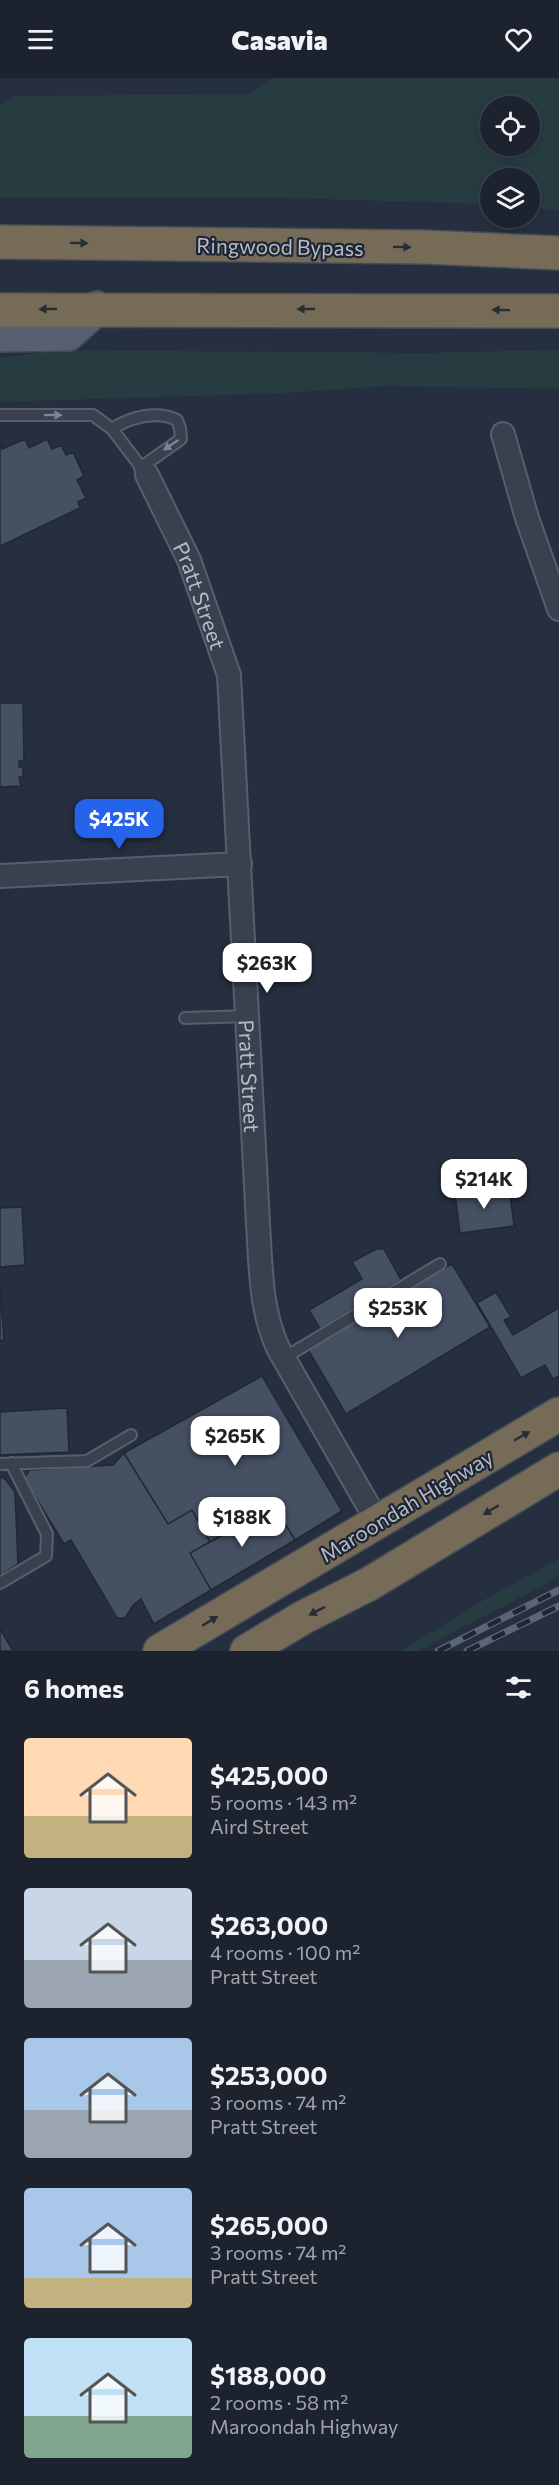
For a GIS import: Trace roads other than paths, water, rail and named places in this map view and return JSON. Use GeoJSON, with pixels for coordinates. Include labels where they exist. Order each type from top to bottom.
{"type":"FeatureCollection","features":[{"type":"Feature","properties":{"kind":"highway","name":"Ringwood Bypass"},"geometry":{"type":"LineString","coordinates":[[0,242],[423,247],[559,253]]}},
{"type":"Feature","properties":{"kind":"highway"},"geometry":{"type":"LineString","coordinates":[[0,310],[97,308],[559,311]]}},
{"type":"Feature","properties":{"kind":"highway","name":"Maroondah Highway"},"geometry":{"type":"LineString","coordinates":[[160,1651],[559,1414]]}},
{"type":"Feature","properties":{"kind":"highway"},"geometry":{"type":"LineString","coordinates":[[248,1651],[304,1617],[369,1584],[559,1469]]}},
{"type":"Feature","properties":{"kind":"main road"},"geometry":{"type":"LineString","coordinates":[[0,335],[68,334],[97,308]]}},
{"type":"Feature","properties":{"kind":"street"},"geometry":{"type":"LineString","coordinates":[[503,434],[527,518],[559,609]]}},
{"type":"Feature","properties":{"kind":"street","name":"Pratt Street"},"geometry":{"type":"LineString","coordinates":[[144,472],[189,560],[229,675],[264,1303],[269,1330],[377,1521]]}},
{"type":"Feature","properties":{"kind":"street"},"geometry":{"type":"LineString","coordinates":[[0,876],[240,864]]}},
{"type":"Feature","properties":{"kind":"lane"},"geometry":{"type":"LineString","coordinates":[[0,415],[93,415],[108,426],[144,472],[181,439],[177,420],[166,415],[145,417],[108,426]]}},
{"type":"Feature","properties":{"kind":"lane"},"geometry":{"type":"LineString","coordinates":[[185,1018],[248,1016]]}},
{"type":"Feature","properties":{"kind":"lane"},"geometry":{"type":"LineString","coordinates":[[284,1358],[440,1264]]}},
{"type":"Feature","properties":{"kind":"lane"},"geometry":{"type":"LineString","coordinates":[[0,1583],[46,1556],[47,1534],[6,1463],[87,1461],[131,1435]]}},
{"type":"Feature","properties":{"kind":"railway"},"geometry":{"type":"LineString","coordinates":[[438,1651],[559,1590]]}},
{"type":"Feature","properties":{"kind":"railway"},"geometry":{"type":"LineString","coordinates":[[467,1651],[559,1606]]}}]}
